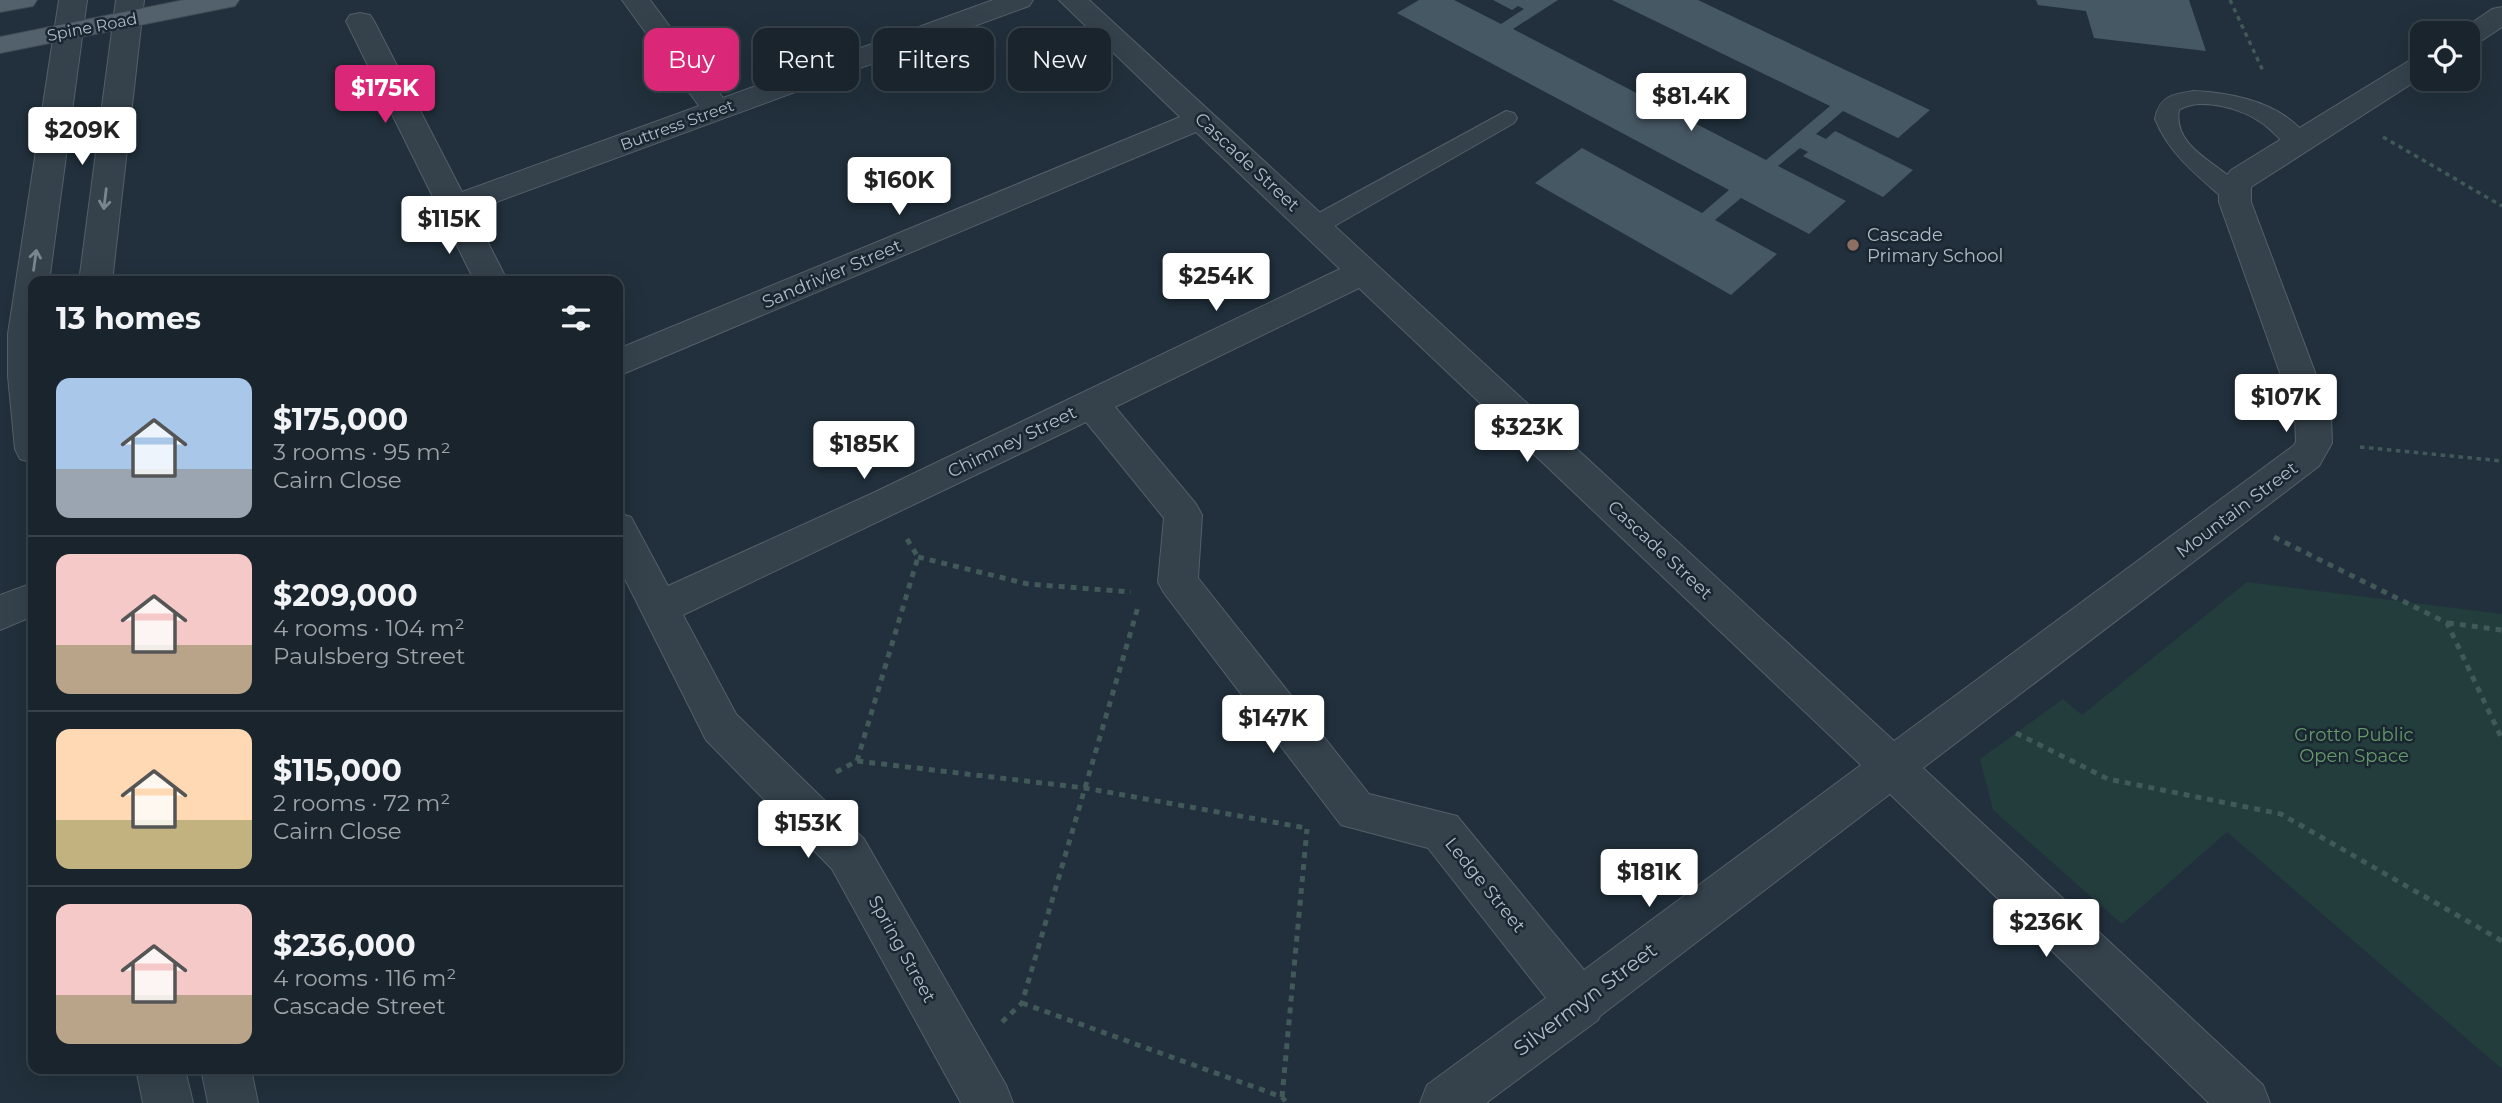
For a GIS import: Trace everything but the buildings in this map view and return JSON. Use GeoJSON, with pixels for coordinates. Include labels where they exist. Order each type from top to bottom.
{"type":"FeatureCollection","features":[{"type":"Feature","properties":{"kind":"main road"},"geometry":{"type":"LineString","coordinates":[[0,4],[23,0]]}},
{"type":"Feature","properties":{"kind":"main road","name":"Spine Road"},"geometry":{"type":"LineString","coordinates":[[0,45],[67,32],[128,10],[225,0]]}},
{"type":"Feature","properties":{"kind":"street"},"geometry":{"type":"LineString","coordinates":[[33,276],[73,0]]}},
{"type":"Feature","properties":{"kind":"street"},"geometry":{"type":"LineString","coordinates":[[636,0],[717,110]]}},
{"type":"Feature","properties":{"kind":"street"},"geometry":{"type":"LineString","coordinates":[[929,0],[953,24]]}},
{"type":"Feature","properties":{"kind":"street","name":"Buttress Street"},"geometry":{"type":"LineString","coordinates":[[454,206],[1019,0]]}},
{"type":"Feature","properties":{"kind":"street","name":"Cascade Street"},"geometry":{"type":"LineString","coordinates":[[1073,0],[1892,767],[2238,1101]]}},
{"type":"Feature","properties":{"kind":"street"},"geometry":{"type":"LineString","coordinates":[[96,276],[128,10]]}},
{"type":"Feature","properties":{"kind":"street"},"geometry":{"type":"LineString","coordinates":[[2480,29],[2502,15]]}},
{"type":"Feature","properties":{"kind":"street"},"geometry":{"type":"LineString","coordinates":[[360,21],[489,276]]}},
{"type":"Feature","properties":{"kind":"street"},"geometry":{"type":"LineString","coordinates":[[2314,443],[2314,415],[2233,193],[2242,177],[2410,72]]}},
{"type":"Feature","properties":{"kind":"street","name":"Sandrivier Street"},"geometry":{"type":"LineString","coordinates":[[623,361],[1201,119]]}},
{"type":"Feature","properties":{"kind":"street","name":"Chimney Street"},"geometry":{"type":"LineString","coordinates":[[659,608],[886,503],[1363,272]]}},
{"type":"Feature","properties":{"kind":"street"},"geometry":{"type":"LineString","coordinates":[[28,312],[25,376],[28,403]]}},
{"type":"Feature","properties":{"kind":"street"},"geometry":{"type":"LineString","coordinates":[[1092,404],[1183,515],[1178,582],[1356,811]]}},
{"type":"Feature","properties":{"kind":"street","name":"Mountain Street"},"geometry":{"type":"LineString","coordinates":[[1892,767],[2293,468],[2306,456],[2314,443]]}},
{"type":"Feature","properties":{"kind":"street","name":"Spring Street"},"geometry":{"type":"LineString","coordinates":[[623,538],[721,727],[848,854],[988,1103]]}},
{"type":"Feature","properties":{"kind":"street"},"geometry":{"type":"LineString","coordinates":[[0,613],[28,601]]}},
{"type":"Feature","properties":{"kind":"street","name":"Silvermyn Street"},"geometry":{"type":"LineString","coordinates":[[1445,1103],[1892,767]]}},
{"type":"Feature","properties":{"kind":"street","name":"Ledge Street"},"geometry":{"type":"LineString","coordinates":[[1356,811],[1441,831],[1581,1003]]}},
{"type":"Feature","properties":{"kind":"street"},"geometry":{"type":"LineString","coordinates":[[161,1074],[168,1103]]}},
{"type":"Feature","properties":{"kind":"street"},"geometry":{"type":"LineString","coordinates":[[227,1074],[233,1103]]}},
{"type":"Feature","properties":{"kind":"lane"},"geometry":{"type":"LineString","coordinates":[[2233,193],[2186,153],[2174,138],[2167,123],[2167,109],[2172,102],[2183,98],[2204,97],[2236,103],[2262,113],[2299,142]]}},
{"type":"Feature","properties":{"kind":"lane"},"geometry":{"type":"LineString","coordinates":[[1315,226],[1506,118]]}},
{"type":"Feature","properties":{"kind":"path"},"geometry":{"type":"LineString","coordinates":[[2230,0],[2264,73],[2262,113]]}},
{"type":"Feature","properties":{"kind":"path"},"geometry":{"type":"LineString","coordinates":[[2343,114],[2502,206]]}},
{"type":"Feature","properties":{"kind":"path"},"geometry":{"type":"LineString","coordinates":[[2314,443],[2502,461]]}},
{"type":"Feature","properties":{"kind":"path"},"geometry":{"type":"LineString","coordinates":[[886,503],[918,557],[1028,584],[1142,593],[1022,1003],[963,1058]]}},
{"type":"Feature","properties":{"kind":"path"},"geometry":{"type":"LineString","coordinates":[[2231,514],[2360,582],[2447,623],[2502,630]]}},
{"type":"Feature","properties":{"kind":"path"},"geometry":{"type":"LineString","coordinates":[[857,761],[918,557]]}},
{"type":"Feature","properties":{"kind":"path"},"geometry":{"type":"LineString","coordinates":[[2447,623],[2502,739]]}},
{"type":"Feature","properties":{"kind":"path"},"geometry":{"type":"LineString","coordinates":[[1970,709],[2108,779],[2281,814],[2502,941]]}},
{"type":"Feature","properties":{"kind":"path"},"geometry":{"type":"LineString","coordinates":[[790,796],[857,761],[1085,788],[1307,828],[1356,811]]}},
{"type":"Feature","properties":{"kind":"path"},"geometry":{"type":"LineString","coordinates":[[1282,1097],[1307,828]]}},
{"type":"Feature","properties":{"kind":"path"},"geometry":{"type":"LineString","coordinates":[[1022,1003],[1282,1097],[1287,1103]]}},
{"type":"Feature","properties":{"kind":"green space","name":"Grotto Public Open Space"},"geometry":{"type":"Polygon","coordinates":[[[2247,582],[2502,614],[2502,1069],[2227,832],[2122,924],[1993,810],[1980,759],[2063,699],[2082,715],[2247,582]]]}},
{"type":"Feature","properties":{"kind":"place","name":"Cascade Primary School"},"geometry":{"type":"Point","coordinates":[1853,245]}}]}
